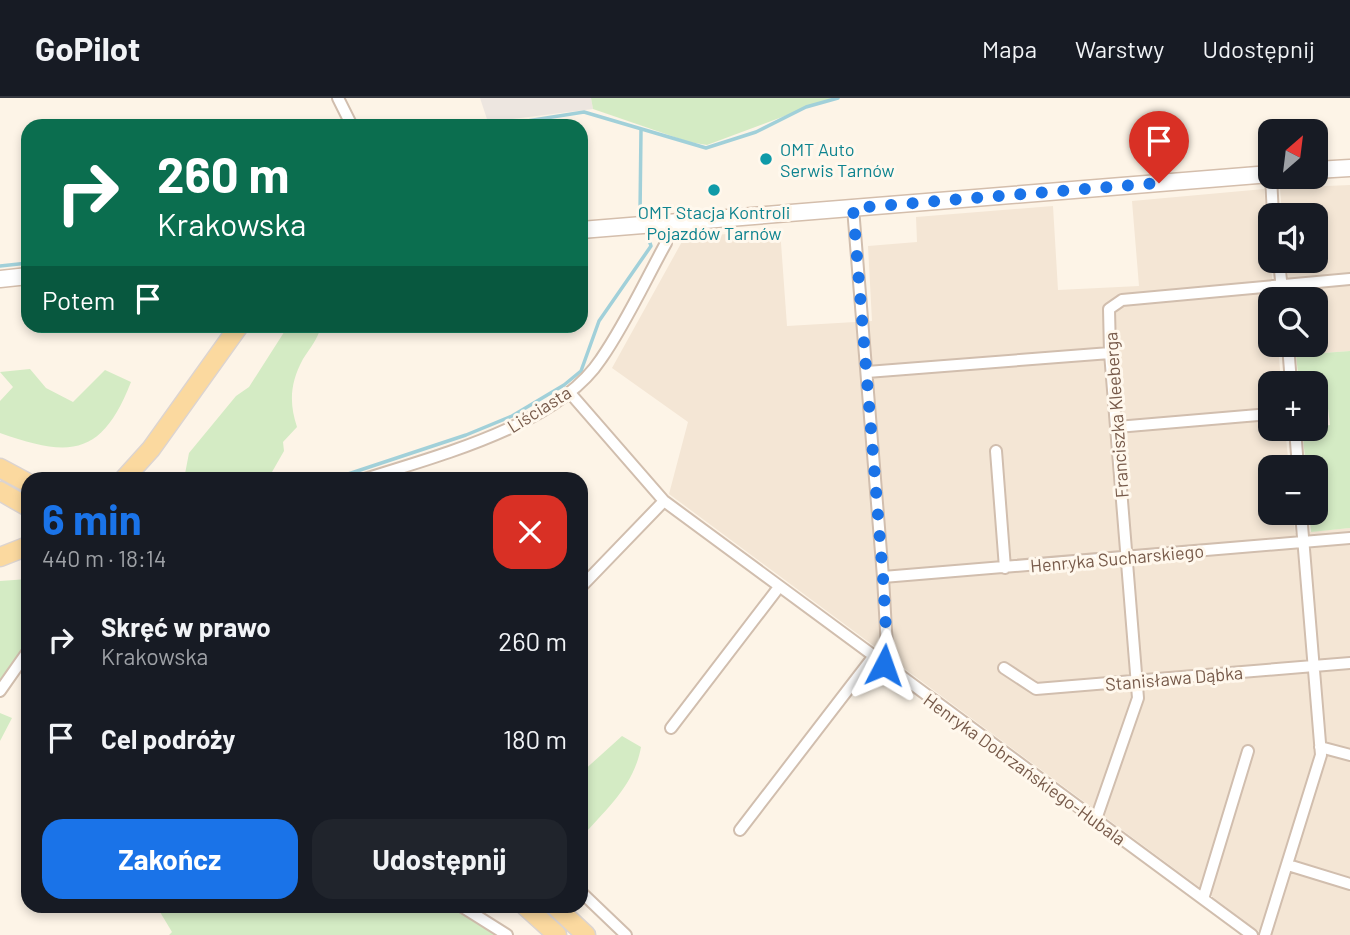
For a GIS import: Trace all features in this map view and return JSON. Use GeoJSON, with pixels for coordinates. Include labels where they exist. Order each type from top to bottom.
{"type":"FeatureCollection","features":[{"type":"Feature","properties":{"kind":"main road"},"geometry":{"type":"LineString","coordinates":[[1328,169],[1350,168]]}},
{"type":"Feature","properties":{"kind":"main road"},"geometry":{"type":"LineString","coordinates":[[588,229],[1258,176]]}},
{"type":"Feature","properties":{"kind":"main road"},"geometry":{"type":"LineString","coordinates":[[0,279],[21,277]]}},
{"type":"Feature","properties":{"kind":"main road"},"geometry":{"type":"LineString","coordinates":[[130,472],[151,449],[234,333]]}},
{"type":"Feature","properties":{"kind":"main road"},"geometry":{"type":"LineString","coordinates":[[0,468],[21,479]]}},
{"type":"Feature","properties":{"kind":"main road"},"geometry":{"type":"LineString","coordinates":[[0,491],[21,503]]}},
{"type":"Feature","properties":{"kind":"main road"},"geometry":{"type":"LineString","coordinates":[[533,913],[557,935]]}},
{"type":"Feature","properties":{"kind":"main road"},"geometry":{"type":"LineString","coordinates":[[562,913],[586,935]]}},
{"type":"Feature","properties":{"kind":"street"},"geometry":{"type":"LineString","coordinates":[[338,98],[348,119]]}},
{"type":"Feature","properties":{"kind":"street"},"geometry":{"type":"LineString","coordinates":[[853,208],[883,577],[887,648],[884,665]]}},
{"type":"Feature","properties":{"kind":"street","name":"Liściasta"},"geometry":{"type":"LineString","coordinates":[[386,472],[492,437],[570,393],[600,361],[666,243],[668,223]]}},
{"type":"Feature","properties":{"kind":"street"},"geometry":{"type":"LineString","coordinates":[[1280,273],[1282,285]]}},
{"type":"Feature","properties":{"kind":"street","name":"Franciszka Kleeberga"},"geometry":{"type":"LineString","coordinates":[[1095,822],[1138,698],[1139,682],[1110,353],[1110,309],[1116,302],[1350,279]]}},
{"type":"Feature","properties":{"kind":"street"},"geometry":{"type":"LineString","coordinates":[[867,372],[1110,353]]}},
{"type":"Feature","properties":{"kind":"street","name":"Henryka Dobrzańskiego-Hubala"},"geometry":{"type":"LineString","coordinates":[[570,393],[664,501],[1095,822],[1252,935]]}},
{"type":"Feature","properties":{"kind":"street"},"geometry":{"type":"LineString","coordinates":[[1117,427],[1258,415]]}},
{"type":"Feature","properties":{"kind":"street"},"geometry":{"type":"LineString","coordinates":[[996,451],[1005,568]]}},
{"type":"Feature","properties":{"kind":"street"},"geometry":{"type":"LineString","coordinates":[[588,581],[664,501]]}},
{"type":"Feature","properties":{"kind":"street"},"geometry":{"type":"LineString","coordinates":[[1265,935],[1321,755],[1302,525]]}},
{"type":"Feature","properties":{"kind":"street","name":"Henryka Sucharskiego"},"geometry":{"type":"LineString","coordinates":[[883,577],[1350,538]]}},
{"type":"Feature","properties":{"kind":"street"},"geometry":{"type":"LineString","coordinates":[[671,728],[779,587]]}},
{"type":"Feature","properties":{"kind":"street"},"geometry":{"type":"LineString","coordinates":[[740,830],[873,657]]}},
{"type":"Feature","properties":{"kind":"street"},"geometry":{"type":"LineString","coordinates":[[0,691],[21,661]]}},
{"type":"Feature","properties":{"kind":"street","name":"Stanisława Dąbka"},"geometry":{"type":"LineString","coordinates":[[1004,668],[1036,688],[1139,682],[1350,663]]}},
{"type":"Feature","properties":{"kind":"street"},"geometry":{"type":"LineString","coordinates":[[1320,747],[1350,755]]}},
{"type":"Feature","properties":{"kind":"street"},"geometry":{"type":"LineString","coordinates":[[1203,899],[1248,751]]}},
{"type":"Feature","properties":{"kind":"street"},"geometry":{"type":"LineString","coordinates":[[1288,865],[1350,884]]}},
{"type":"Feature","properties":{"kind":"street"},"geometry":{"type":"LineString","coordinates":[[588,899],[626,935]]}},
{"type":"Feature","properties":{"kind":"street"},"geometry":{"type":"LineString","coordinates":[[472,913],[507,935]]}},
{"type":"Feature","properties":{"kind":"shaded area"},"geometry":{"type":"Polygon","coordinates":[[[480,98],[591,98],[593,109],[512,119],[487,119],[480,98]]]}},
{"type":"Feature","properties":{"kind":"shaded area"},"geometry":{"type":"Polygon","coordinates":[[[1350,185],[1350,351],[1328,353],[1328,287],[1289,287],[1288,273],[1328,273],[1328,203],[1281,203],[1280,189],[1328,189],[1328,186],[1350,185]]]}},
{"type":"Feature","properties":{"kind":"shaded area"},"geometry":{"type":"Polygon","coordinates":[[[1264,189],[1265,203],[1258,203],[1258,273],[1272,273],[1273,287],[1258,287],[1258,357],[1279,357],[1280,371],[1258,371],[1258,441],[1286,441],[1288,455],[1258,455],[1258,525],[1294,525],[1295,533],[1350,528],[1350,935],[1264,935],[669,494],[688,422],[612,368],[684,238],[780,229],[787,326],[872,321],[868,246],[917,242],[916,217],[1053,206],[1058,290],[1139,286],[1132,201],[1264,189]]]}},
{"type":"Feature","properties":{"kind":"green space"},"geometry":{"type":"Polygon","coordinates":[[[591,98],[833,98],[707,145],[689,142],[593,109],[591,98]]]}},
{"type":"Feature","properties":{"kind":"green space"},"geometry":{"type":"Polygon","coordinates":[[[284,333],[318,333],[303,359],[293,385],[292,401],[297,427],[283,442],[284,451],[272,472],[185,472],[189,453],[236,396],[249,387],[284,333]]]}},
{"type":"Feature","properties":{"kind":"green space"},"geometry":{"type":"Polygon","coordinates":[[[1350,351],[1350,528],[1311,532],[1310,525],[1328,525],[1328,455],[1305,455],[1303,441],[1328,441],[1328,371],[1298,371],[1296,357],[1328,357],[1328,353],[1350,351]]]}},
{"type":"Feature","properties":{"kind":"green space"},"geometry":{"type":"Polygon","coordinates":[[[30,369],[46,388],[73,402],[105,370],[131,382],[108,425],[96,437],[81,445],[46,446],[0,433],[0,401],[13,387],[0,372],[30,369]]]}},
{"type":"Feature","properties":{"kind":"green space"},"geometry":{"type":"Polygon","coordinates":[[[21,580],[21,664],[0,691],[0,581],[21,580]]]}},
{"type":"Feature","properties":{"kind":"green space"},"geometry":{"type":"Polygon","coordinates":[[[0,713],[12,718],[0,741],[0,713]]]}},
{"type":"Feature","properties":{"kind":"green space"},"geometry":{"type":"Polygon","coordinates":[[[622,736],[641,747],[626,785],[588,830],[588,767],[622,736]]]}},
{"type":"Feature","properties":{"kind":"green space"},"geometry":{"type":"Polygon","coordinates":[[[161,913],[470,913],[507,935],[169,935],[172,932],[161,913]]]}},
{"type":"Feature","properties":{"kind":"waterway"},"geometry":{"type":"LineString","coordinates":[[540,119],[584,112],[706,148],[756,132],[806,107],[838,98]]}},
{"type":"Feature","properties":{"kind":"waterway"},"geometry":{"type":"LineString","coordinates":[[640,214],[641,130]]}},
{"type":"Feature","properties":{"kind":"waterway"},"geometry":{"type":"LineString","coordinates":[[354,472],[466,435],[512,416],[564,385],[581,371],[599,321],[651,246],[649,240]]}},
{"type":"Feature","properties":{"kind":"waterway"},"geometry":{"type":"LineString","coordinates":[[0,266],[21,264]]}},
{"type":"Feature","properties":{"kind":"place","name":"OMT Auto Serwis Tarnów"},"geometry":{"type":"Point","coordinates":[766,159]}},
{"type":"Feature","properties":{"kind":"place","name":"OMT Stacja Kontroli Pojazdów Tarnów"},"geometry":{"type":"Point","coordinates":[714,190]}},
{"type":"Feature","properties":{"kind":"route"},"geometry":{"type":"LineString","coordinates":[[884,665],[887,648],[883,577],[853,208],[1159,183]]}}]}
